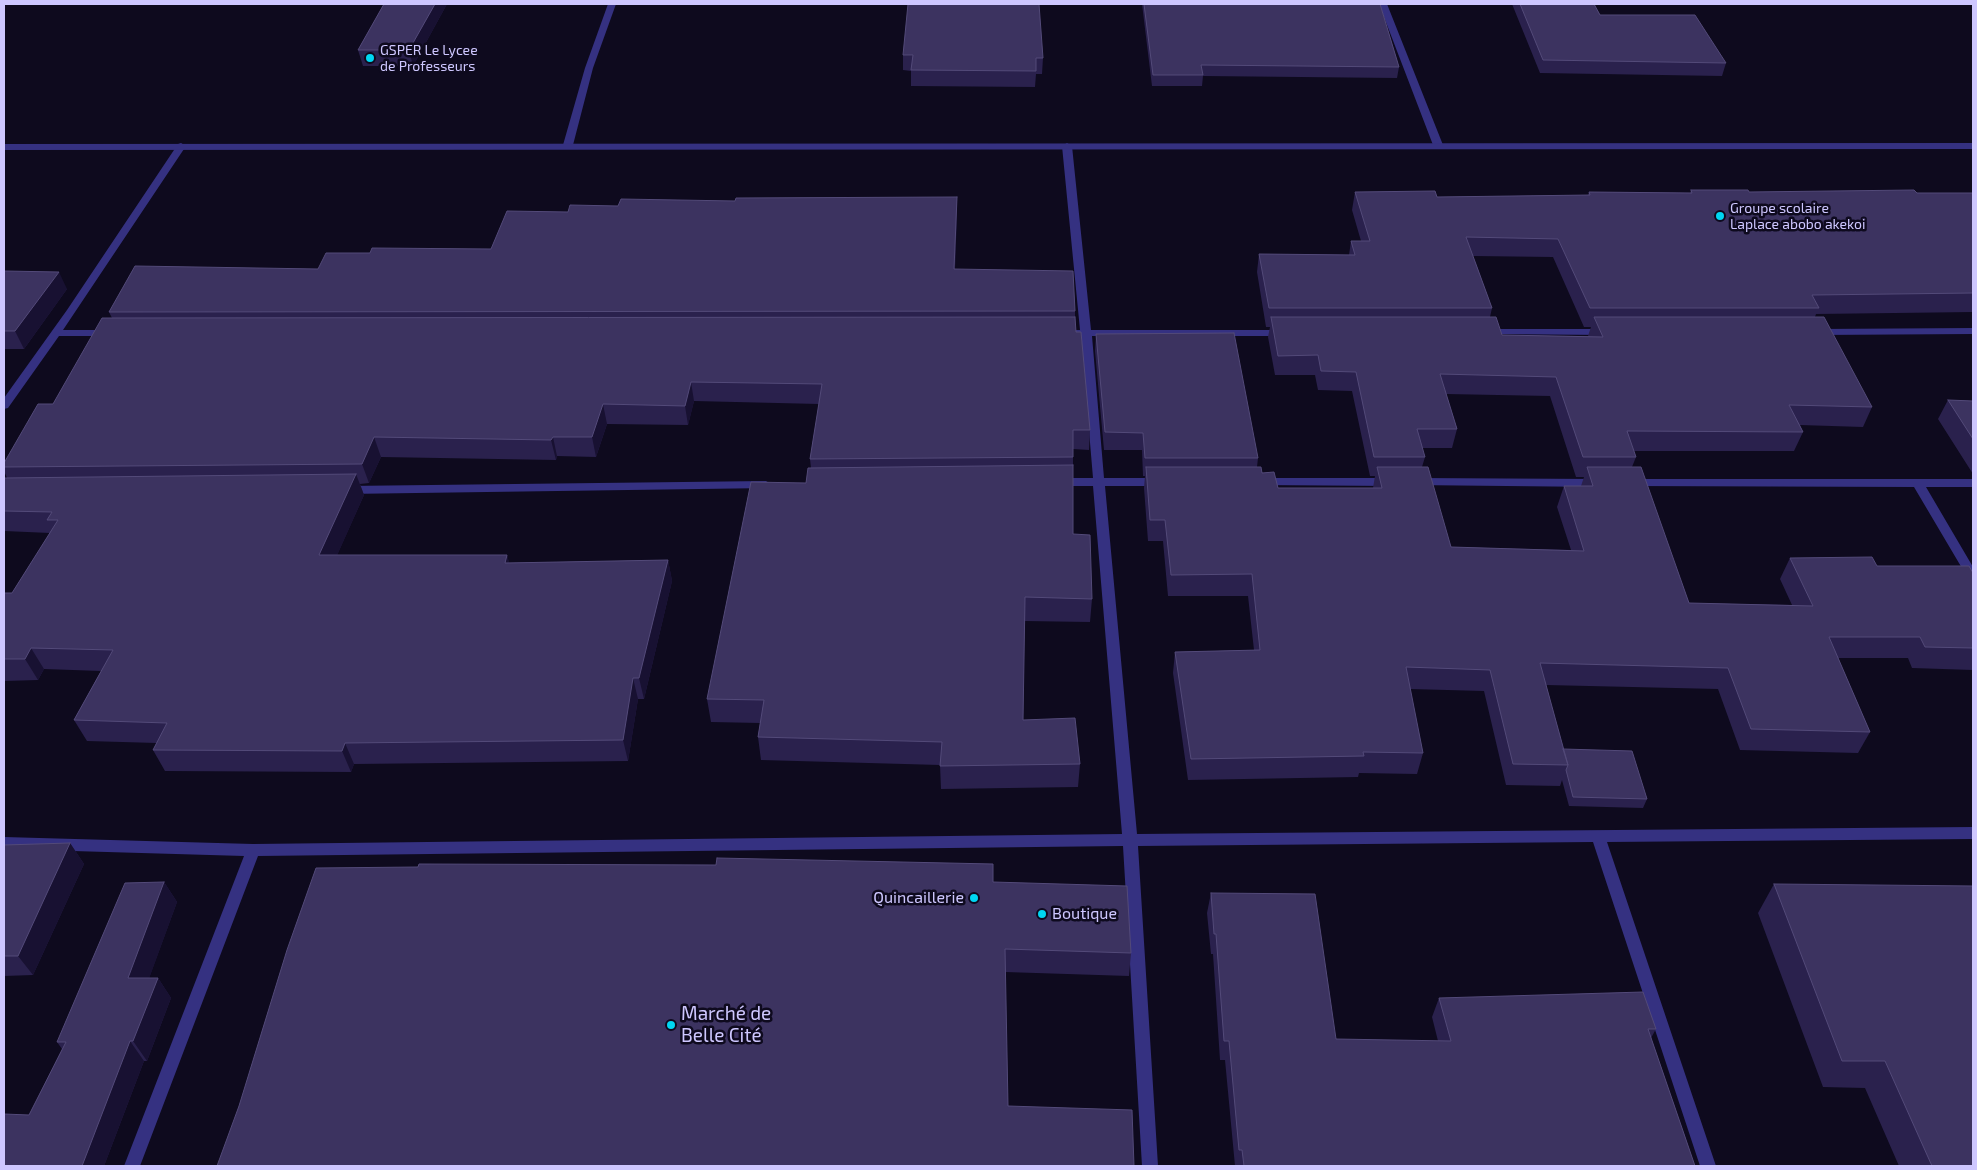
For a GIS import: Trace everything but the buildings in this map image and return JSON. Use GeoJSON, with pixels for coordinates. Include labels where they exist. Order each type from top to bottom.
{"type":"FeatureCollection","features":[{"type":"Feature","properties":{"kind":"street"},"geometry":{"type":"LineString","coordinates":[[568,145],[589,68],[612,4]]}},
{"type":"Feature","properties":{"kind":"street"},"geometry":{"type":"LineString","coordinates":[[1383,4],[1438,145]]}},
{"type":"Feature","properties":{"kind":"street"},"geometry":{"type":"LineString","coordinates":[[4,147],[568,145],[1973,146]]}},
{"type":"Feature","properties":{"kind":"street"},"geometry":{"type":"LineString","coordinates":[[4,406],[54,333],[72,311],[181,146]]}},
{"type":"Feature","properties":{"kind":"street"},"geometry":{"type":"LineString","coordinates":[[1067,146],[1100,482],[1130,840],[1150,1166]]}},
{"type":"Feature","properties":{"kind":"street"},"geometry":{"type":"LineString","coordinates":[[1804,332],[1973,331]]}},
{"type":"Feature","properties":{"kind":"street"},"geometry":{"type":"LineString","coordinates":[[1475,332],[1614,332]]}},
{"type":"Feature","properties":{"kind":"street"},"geometry":{"type":"LineString","coordinates":[[54,333],[124,333]]}},
{"type":"Feature","properties":{"kind":"street"},"geometry":{"type":"LineString","coordinates":[[1057,333],[1296,333]]}},
{"type":"Feature","properties":{"kind":"street"},"geometry":{"type":"LineString","coordinates":[[1040,482],[1170,482]]}},
{"type":"Feature","properties":{"kind":"street"},"geometry":{"type":"LineString","coordinates":[[1250,482],[1973,483]]}},
{"type":"Feature","properties":{"kind":"street"},"geometry":{"type":"LineString","coordinates":[[1918,483],[1973,576]]}},
{"type":"Feature","properties":{"kind":"street"},"geometry":{"type":"LineString","coordinates":[[333,490],[781,485]]}},
{"type":"Feature","properties":{"kind":"street"},"geometry":{"type":"LineString","coordinates":[[4,843],[253,850],[1973,833]]}},
{"type":"Feature","properties":{"kind":"street"},"geometry":{"type":"LineString","coordinates":[[1598,836],[1708,1166]]}},
{"type":"Feature","properties":{"kind":"street"},"geometry":{"type":"LineString","coordinates":[[132,1166],[253,850]]}},
{"type":"Feature","properties":{"kind":"place","name":"GSPER Le Lycee de Professeurs"},"geometry":{"type":"Point","coordinates":[370,58]}},
{"type":"Feature","properties":{"kind":"place","name":"Groupe scolaire Laplace abobo akekoi"},"geometry":{"type":"Point","coordinates":[1720,216]}},
{"type":"Feature","properties":{"kind":"place","name":"Quincaillerie"},"geometry":{"type":"Point","coordinates":[974,898]}},
{"type":"Feature","properties":{"kind":"place","name":"Boutique"},"geometry":{"type":"Point","coordinates":[1042,914]}},
{"type":"Feature","properties":{"kind":"place","name":"Marché de Belle Cité"},"geometry":{"type":"Point","coordinates":[671,1025]}}]}
